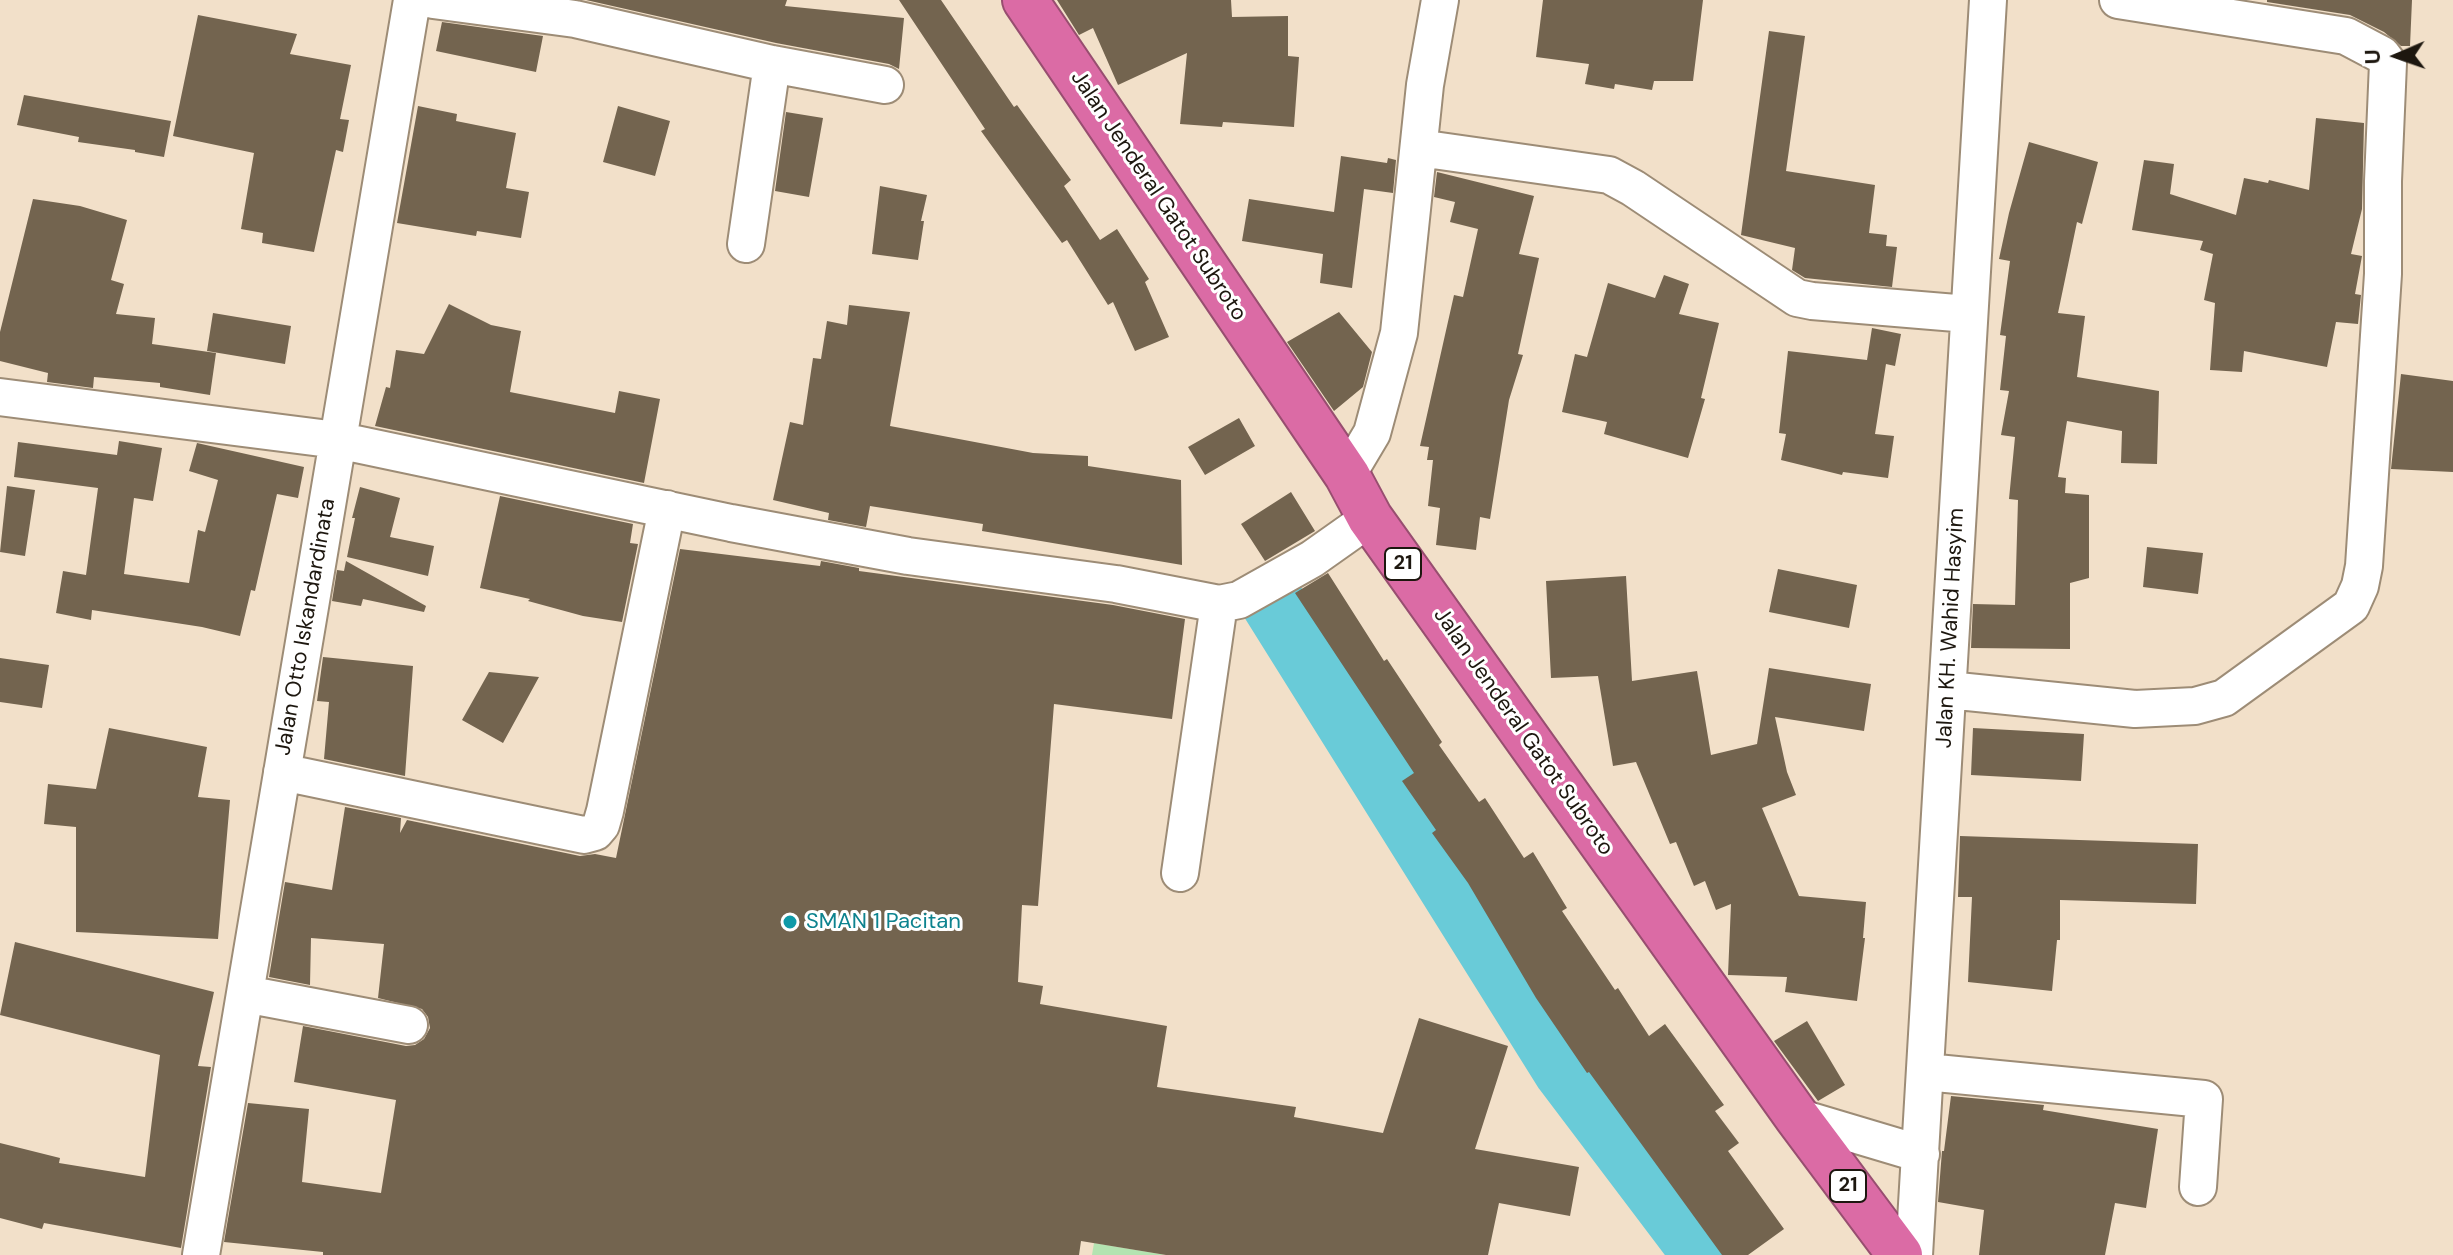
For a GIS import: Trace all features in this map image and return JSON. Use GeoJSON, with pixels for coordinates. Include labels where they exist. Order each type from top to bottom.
{"type":"FeatureCollection","features":[{"type":"Feature","properties":{"kind":"highway","name":"Jalan Jenderal Gatot Subroto"},"geometry":{"type":"LineString","coordinates":[[1025,0],[1347,475],[1370,518],[1797,1117],[1900,1255]]}},
{"type":"Feature","properties":{"kind":"street","name":"Jalan Otto Iskandardinata"},"geometry":{"type":"LineString","coordinates":[[201,1255],[412,0]]}},
{"type":"Feature","properties":{"kind":"street"},"geometry":{"type":"LineString","coordinates":[[433,0],[575,19],[772,64],[885,85]]}},
{"type":"Feature","properties":{"kind":"street"},"geometry":{"type":"LineString","coordinates":[[1347,475],[1372,433],[1399,333],[1425,85],[1440,0]]}},
{"type":"Feature","properties":{"kind":"street","name":"Jalan KH. Wahid Hasyim"},"geometry":{"type":"LineString","coordinates":[[1914,1255],[1988,0]]}},
{"type":"Feature","properties":{"kind":"street"},"geometry":{"type":"LineString","coordinates":[[1948,690],[2135,709],[2195,706],[2224,698],[2351,606],[2360,586],[2364,566],[2383,274],[2388,63],[2382,55],[2346,36],[2282,12],[2118,0]]}},
{"type":"Feature","properties":{"kind":"street"},"geometry":{"type":"LineString","coordinates":[[746,244],[772,64]]}},
{"type":"Feature","properties":{"kind":"street"},"geometry":{"type":"LineString","coordinates":[[1419,148],[1609,175],[1797,298],[1968,314]]}},
{"type":"Feature","properties":{"kind":"street"},"geometry":{"type":"LineString","coordinates":[[0,397],[337,440],[908,556],[1229,602],[1312,559],[1370,518]]}},
{"type":"Feature","properties":{"kind":"street"},"geometry":{"type":"LineString","coordinates":[[282,772],[584,835],[595,832],[601,825],[605,811],[667,509]]}},
{"type":"Feature","properties":{"kind":"street"},"geometry":{"type":"LineString","coordinates":[[1180,873],[1229,602]]}},
{"type":"Feature","properties":{"kind":"street"},"geometry":{"type":"LineString","coordinates":[[245,994],[409,1025]]}},
{"type":"Feature","properties":{"kind":"street"},"geometry":{"type":"LineString","coordinates":[[1926,1072],[2204,1099],[2198,1187]]}},
{"type":"Feature","properties":{"kind":"street"},"geometry":{"type":"LineString","coordinates":[[1797,1117],[1921,1154]]}},
{"type":"Feature","properties":{"kind":"green space"},"geometry":{"type":"Polygon","coordinates":[[[1094,1243],[1166,1255],[1092,1255],[1094,1243]]]}},
{"type":"Feature","properties":{"kind":"building"},"geometry":{"type":"Polygon","coordinates":[[[586,0],[787,0],[785,6],[904,18],[899,69],[889,64],[776,43],[586,0]]]}},
{"type":"Feature","properties":{"kind":"building"},"geometry":{"type":"Polygon","coordinates":[[[899,0],[941,0],[1014,107],[1017,105],[1071,180],[1064,186],[1100,240],[1117,229],[1149,279],[1145,282],[1169,337],[1135,351],[1113,302],[1108,305],[1067,240],[1062,243],[981,131],[985,129],[899,0]]]}},
{"type":"Feature","properties":{"kind":"building"},"geometry":{"type":"Polygon","coordinates":[[[1057,0],[1231,0],[1232,17],[1288,16],[1288,56],[1299,57],[1294,127],[1223,122],[1222,127],[1180,124],[1187,53],[1118,85],[1093,28],[1079,35],[1057,0]]]}},
{"type":"Feature","properties":{"kind":"building"},"geometry":{"type":"Polygon","coordinates":[[[1543,0],[1703,0],[1693,81],[1654,81],[1652,90],[1615,84],[1614,89],[1585,84],[1589,64],[1536,57],[1543,0]]]}},
{"type":"Feature","properties":{"kind":"building"},"geometry":{"type":"Polygon","coordinates":[[[2267,0],[2412,0],[2410,46],[2401,46],[2384,32],[2350,15],[2267,0]]]}},
{"type":"Feature","properties":{"kind":"building"},"geometry":{"type":"Polygon","coordinates":[[[198,15],[297,34],[290,54],[351,65],[340,119],[349,120],[343,152],[336,150],[314,252],[262,243],[263,233],[241,229],[254,153],[173,136],[198,15]]]}},
{"type":"Feature","properties":{"kind":"building"},"geometry":{"type":"Polygon","coordinates":[[[442,22],[543,36],[536,72],[436,51],[442,22]]]}},
{"type":"Feature","properties":{"kind":"building"},"geometry":{"type":"Polygon","coordinates":[[[1769,31],[1805,36],[1786,171],[1875,185],[1869,233],[1887,235],[1886,246],[1897,247],[1892,287],[1805,278],[1792,270],[1795,248],[1741,235],[1769,31]]]}},
{"type":"Feature","properties":{"kind":"building"},"geometry":{"type":"Polygon","coordinates":[[[24,95],[171,121],[164,157],[78,142],[79,137],[17,125],[24,95]]]}},
{"type":"Feature","properties":{"kind":"building"},"geometry":{"type":"Polygon","coordinates":[[[418,106],[457,114],[456,121],[516,133],[506,188],[529,192],[521,238],[477,231],[476,236],[397,223],[418,106]]]}},
{"type":"Feature","properties":{"kind":"building"},"geometry":{"type":"Polygon","coordinates":[[[618,106],[670,121],[655,176],[603,162],[618,106]]]}},
{"type":"Feature","properties":{"kind":"building"},"geometry":{"type":"Polygon","coordinates":[[[786,112],[823,118],[809,197],[775,191],[786,112]]]}},
{"type":"Feature","properties":{"kind":"building"},"geometry":{"type":"Polygon","coordinates":[[[2316,118],[2364,123],[2362,209],[2351,254],[2362,256],[2355,294],[2361,295],[2358,324],[2336,322],[2327,367],[2244,351],[2242,372],[2210,370],[2215,303],[2204,300],[2213,254],[2200,250],[2203,241],[2132,230],[2144,160],[2174,164],[2170,194],[2236,215],[2244,178],[2268,183],[2269,180],[2309,190],[2316,118]]]}},
{"type":"Feature","properties":{"kind":"building"},"geometry":{"type":"Polygon","coordinates":[[[2029,142],[2098,162],[2082,224],[2077,222],[2058,313],[2085,316],[2077,377],[2159,391],[2157,464],[2121,463],[2122,431],[2067,421],[2058,477],[2066,478],[2065,493],[2089,495],[2089,578],[2070,583],[2070,649],[1971,648],[1973,604],[2015,605],[2018,500],[2009,499],[2015,437],[2001,435],[2009,391],[2000,390],[2006,336],[2000,335],[2010,261],[1999,259],[2029,142]]]}},
{"type":"Feature","properties":{"kind":"building"},"geometry":{"type":"Polygon","coordinates":[[[1341,156],[1387,163],[1388,158],[1396,160],[1393,193],[1364,189],[1352,288],[1320,283],[1323,254],[1242,241],[1249,199],[1334,212],[1341,156]]]}},
{"type":"Feature","properties":{"kind":"building"},"geometry":{"type":"Polygon","coordinates":[[[1437,172],[1534,196],[1519,254],[1539,258],[1518,354],[1523,355],[1509,400],[1490,519],[1480,517],[1476,550],[1436,545],[1440,508],[1428,506],[1433,460],[1427,460],[1429,447],[1420,446],[1454,295],[1463,297],[1478,229],[1450,222],[1455,202],[1434,197],[1437,172]]]}},
{"type":"Feature","properties":{"kind":"building"},"geometry":{"type":"Polygon","coordinates":[[[880,186],[927,195],[918,260],[872,254],[880,186]]]}},
{"type":"Feature","properties":{"kind":"building"},"geometry":{"type":"Polygon","coordinates":[[[33,199],[80,206],[127,220],[111,280],[124,284],[116,314],[155,318],[152,344],[216,353],[210,395],[160,387],[160,383],[94,377],[93,388],[47,382],[48,373],[0,361],[0,332],[33,199]]]}},
{"type":"Feature","properties":{"kind":"building"},"geometry":{"type":"Polygon","coordinates":[[[1664,275],[1689,284],[1679,314],[1719,323],[1701,398],[1705,399],[1688,458],[1604,434],[1607,422],[1562,412],[1575,354],[1587,357],[1608,283],[1655,298],[1664,275]]]}},
{"type":"Feature","properties":{"kind":"building"},"geometry":{"type":"Polygon","coordinates":[[[449,304],[491,325],[521,331],[510,392],[615,413],[619,391],[660,399],[644,483],[375,426],[386,387],[390,388],[396,350],[424,354],[449,304]]]}},
{"type":"Feature","properties":{"kind":"building"},"geometry":{"type":"Polygon","coordinates":[[[849,305],[910,312],[890,426],[1033,453],[1088,456],[1088,466],[1181,480],[1182,565],[982,531],[983,524],[870,506],[866,527],[828,520],[829,513],[773,500],[790,422],[803,425],[813,358],[821,359],[827,321],[847,325],[849,305]]]}},
{"type":"Feature","properties":{"kind":"building"},"geometry":{"type":"Polygon","coordinates":[[[1339,312],[1372,352],[1363,387],[1334,411],[1287,342],[1339,312]]]}},
{"type":"Feature","properties":{"kind":"building"},"geometry":{"type":"Polygon","coordinates":[[[213,313],[291,326],[285,364],[207,351],[213,313]]]}},
{"type":"Feature","properties":{"kind":"building"},"geometry":{"type":"Polygon","coordinates":[[[1872,328],[1901,334],[1895,366],[1886,364],[1875,434],[1894,436],[1888,478],[1843,472],[1842,475],[1781,460],[1786,434],[1779,433],[1788,351],[1867,360],[1872,328]]]}},
{"type":"Feature","properties":{"kind":"building"},"geometry":{"type":"Polygon","coordinates":[[[2401,374],[2453,381],[2453,472],[2391,469],[2401,374]]]}},
{"type":"Feature","properties":{"kind":"building"},"geometry":{"type":"Polygon","coordinates":[[[1239,418],[1255,446],[1205,475],[1188,447],[1239,418]]]}},
{"type":"Feature","properties":{"kind":"building"},"geometry":{"type":"Polygon","coordinates":[[[119,441],[162,448],[153,501],[134,498],[124,574],[189,583],[198,530],[205,532],[218,480],[189,471],[197,443],[304,467],[298,498],[277,494],[255,591],[251,590],[240,636],[92,610],[91,620],[56,613],[63,571],[86,575],[98,488],[14,477],[18,442],[117,455],[119,441]]]}},
{"type":"Feature","properties":{"kind":"building"},"geometry":{"type":"Polygon","coordinates":[[[7,486],[35,490],[25,556],[0,552],[7,486]]]}},
{"type":"Feature","properties":{"kind":"building"},"geometry":{"type":"Polygon","coordinates":[[[360,487],[400,498],[390,537],[434,546],[428,576],[347,557],[360,487]]]}},
{"type":"Feature","properties":{"kind":"building"},"geometry":{"type":"Polygon","coordinates":[[[1291,492],[1315,531],[1265,561],[1241,524],[1291,492]]]}},
{"type":"Feature","properties":{"kind":"building"},"geometry":{"type":"Polygon","coordinates":[[[500,496],[633,524],[630,543],[638,544],[622,622],[583,616],[528,601],[530,599],[480,588],[500,496]]]}},
{"type":"Feature","properties":{"kind":"building"},"geometry":{"type":"Polygon","coordinates":[[[2147,547],[2203,553],[2198,594],[2143,587],[2147,547]]]}},
{"type":"Feature","properties":{"kind":"building"},"geometry":{"type":"Polygon","coordinates":[[[680,549],[820,566],[821,561],[859,568],[859,571],[1113,605],[1185,619],[1172,719],[1054,704],[1038,906],[1022,905],[1018,982],[1043,986],[1040,1004],[1167,1026],[1157,1087],[1296,1107],[1294,1117],[1383,1133],[1419,1018],[1508,1046],[1475,1149],[1579,1167],[1570,1216],[1499,1203],[1488,1255],[1166,1255],[1081,1241],[1079,1255],[323,1255],[323,1252],[224,1242],[248,1103],[309,1109],[302,1182],[381,1193],[396,1100],[294,1082],[303,1026],[406,1046],[424,1039],[430,1028],[428,1017],[422,1009],[378,998],[384,944],[311,938],[310,985],[269,977],[285,882],[332,890],[345,807],[401,818],[400,833],[407,820],[580,856],[595,854],[616,858],[680,549]]]}},
{"type":"Feature","properties":{"kind":"building"},"geometry":{"type":"Polygon","coordinates":[[[346,561],[426,606],[424,612],[363,599],[361,606],[332,601],[337,570],[344,571],[346,561]]]}},
{"type":"Feature","properties":{"kind":"building"},"geometry":{"type":"Polygon","coordinates":[[[1778,569],[1857,585],[1849,628],[1769,612],[1778,569]]]}},
{"type":"Feature","properties":{"kind":"building"},"geometry":{"type":"Polygon","coordinates":[[[1328,573],[1479,802],[1485,798],[1524,858],[1533,852],[1567,908],[1562,911],[1649,1036],[1665,1024],[1724,1105],[1715,1111],[1739,1143],[1728,1151],[1784,1229],[1748,1255],[1722,1255],[1587,1073],[1536,998],[1468,883],[1432,833],[1436,830],[1402,781],[1414,773],[1295,593],[1328,573]]]}},
{"type":"Feature","properties":{"kind":"building"},"geometry":{"type":"Polygon","coordinates":[[[1626,576],[1632,681],[1697,671],[1711,755],[1757,744],[1769,668],[1871,684],[1864,731],[1775,717],[1787,772],[1796,795],[1762,808],[1799,896],[1866,902],[1857,1001],[1785,992],[1787,977],[1728,975],[1731,904],[1716,910],[1705,881],[1694,886],[1676,842],[1670,844],[1636,762],[1613,766],[1598,676],[1551,678],[1546,581],[1626,576]]]}},
{"type":"Feature","properties":{"kind":"building"},"geometry":{"type":"Polygon","coordinates":[[[323,657],[413,666],[405,776],[324,759],[329,702],[317,701],[323,657]]]}},
{"type":"Feature","properties":{"kind":"building"},"geometry":{"type":"Polygon","coordinates":[[[0,658],[49,665],[42,708],[0,702],[0,658]]]}},
{"type":"Feature","properties":{"kind":"building"},"geometry":{"type":"Polygon","coordinates":[[[489,672],[539,677],[503,743],[462,720],[489,672]]]}},
{"type":"Feature","properties":{"kind":"building"},"geometry":{"type":"Polygon","coordinates":[[[109,728],[207,747],[198,797],[230,800],[218,939],[76,932],[76,827],[44,824],[48,784],[96,789],[109,728]]]}},
{"type":"Feature","properties":{"kind":"building"},"geometry":{"type":"Polygon","coordinates":[[[1973,728],[2084,734],[2081,781],[1971,775],[1973,728]]]}},
{"type":"Feature","properties":{"kind":"building"},"geometry":{"type":"Polygon","coordinates":[[[1960,836],[2198,844],[2196,904],[2060,900],[2060,940],[2057,940],[2052,991],[1968,982],[1972,897],[1958,897],[1960,836]]]}},
{"type":"Feature","properties":{"kind":"building"},"geometry":{"type":"Polygon","coordinates":[[[15,942],[214,992],[198,1066],[211,1067],[181,1248],[44,1223],[42,1229],[0,1218],[0,1143],[60,1158],[59,1163],[145,1177],[160,1055],[0,1015],[15,942]]]}},
{"type":"Feature","properties":{"kind":"building"},"geometry":{"type":"Polygon","coordinates":[[[1807,1021],[1845,1085],[1818,1101],[1774,1041],[1807,1021]]]}},
{"type":"Feature","properties":{"kind":"building"},"geometry":{"type":"Polygon","coordinates":[[[1951,1096],[2044,1105],[2043,1110],[2158,1129],[2146,1208],[2115,1203],[2105,1255],[1979,1255],[1984,1210],[1938,1202],[1951,1096]]]}},
{"type":"Feature","properties":{"kind":"waterway"},"geometry":{"type":"LineString","coordinates":[[1270,598],[1565,1070],[1705,1255]]}},
{"type":"Feature","properties":{"kind":"place","name":"SMAN 1 Pacitan"},"geometry":{"type":"Point","coordinates":[790,922]}}]}
